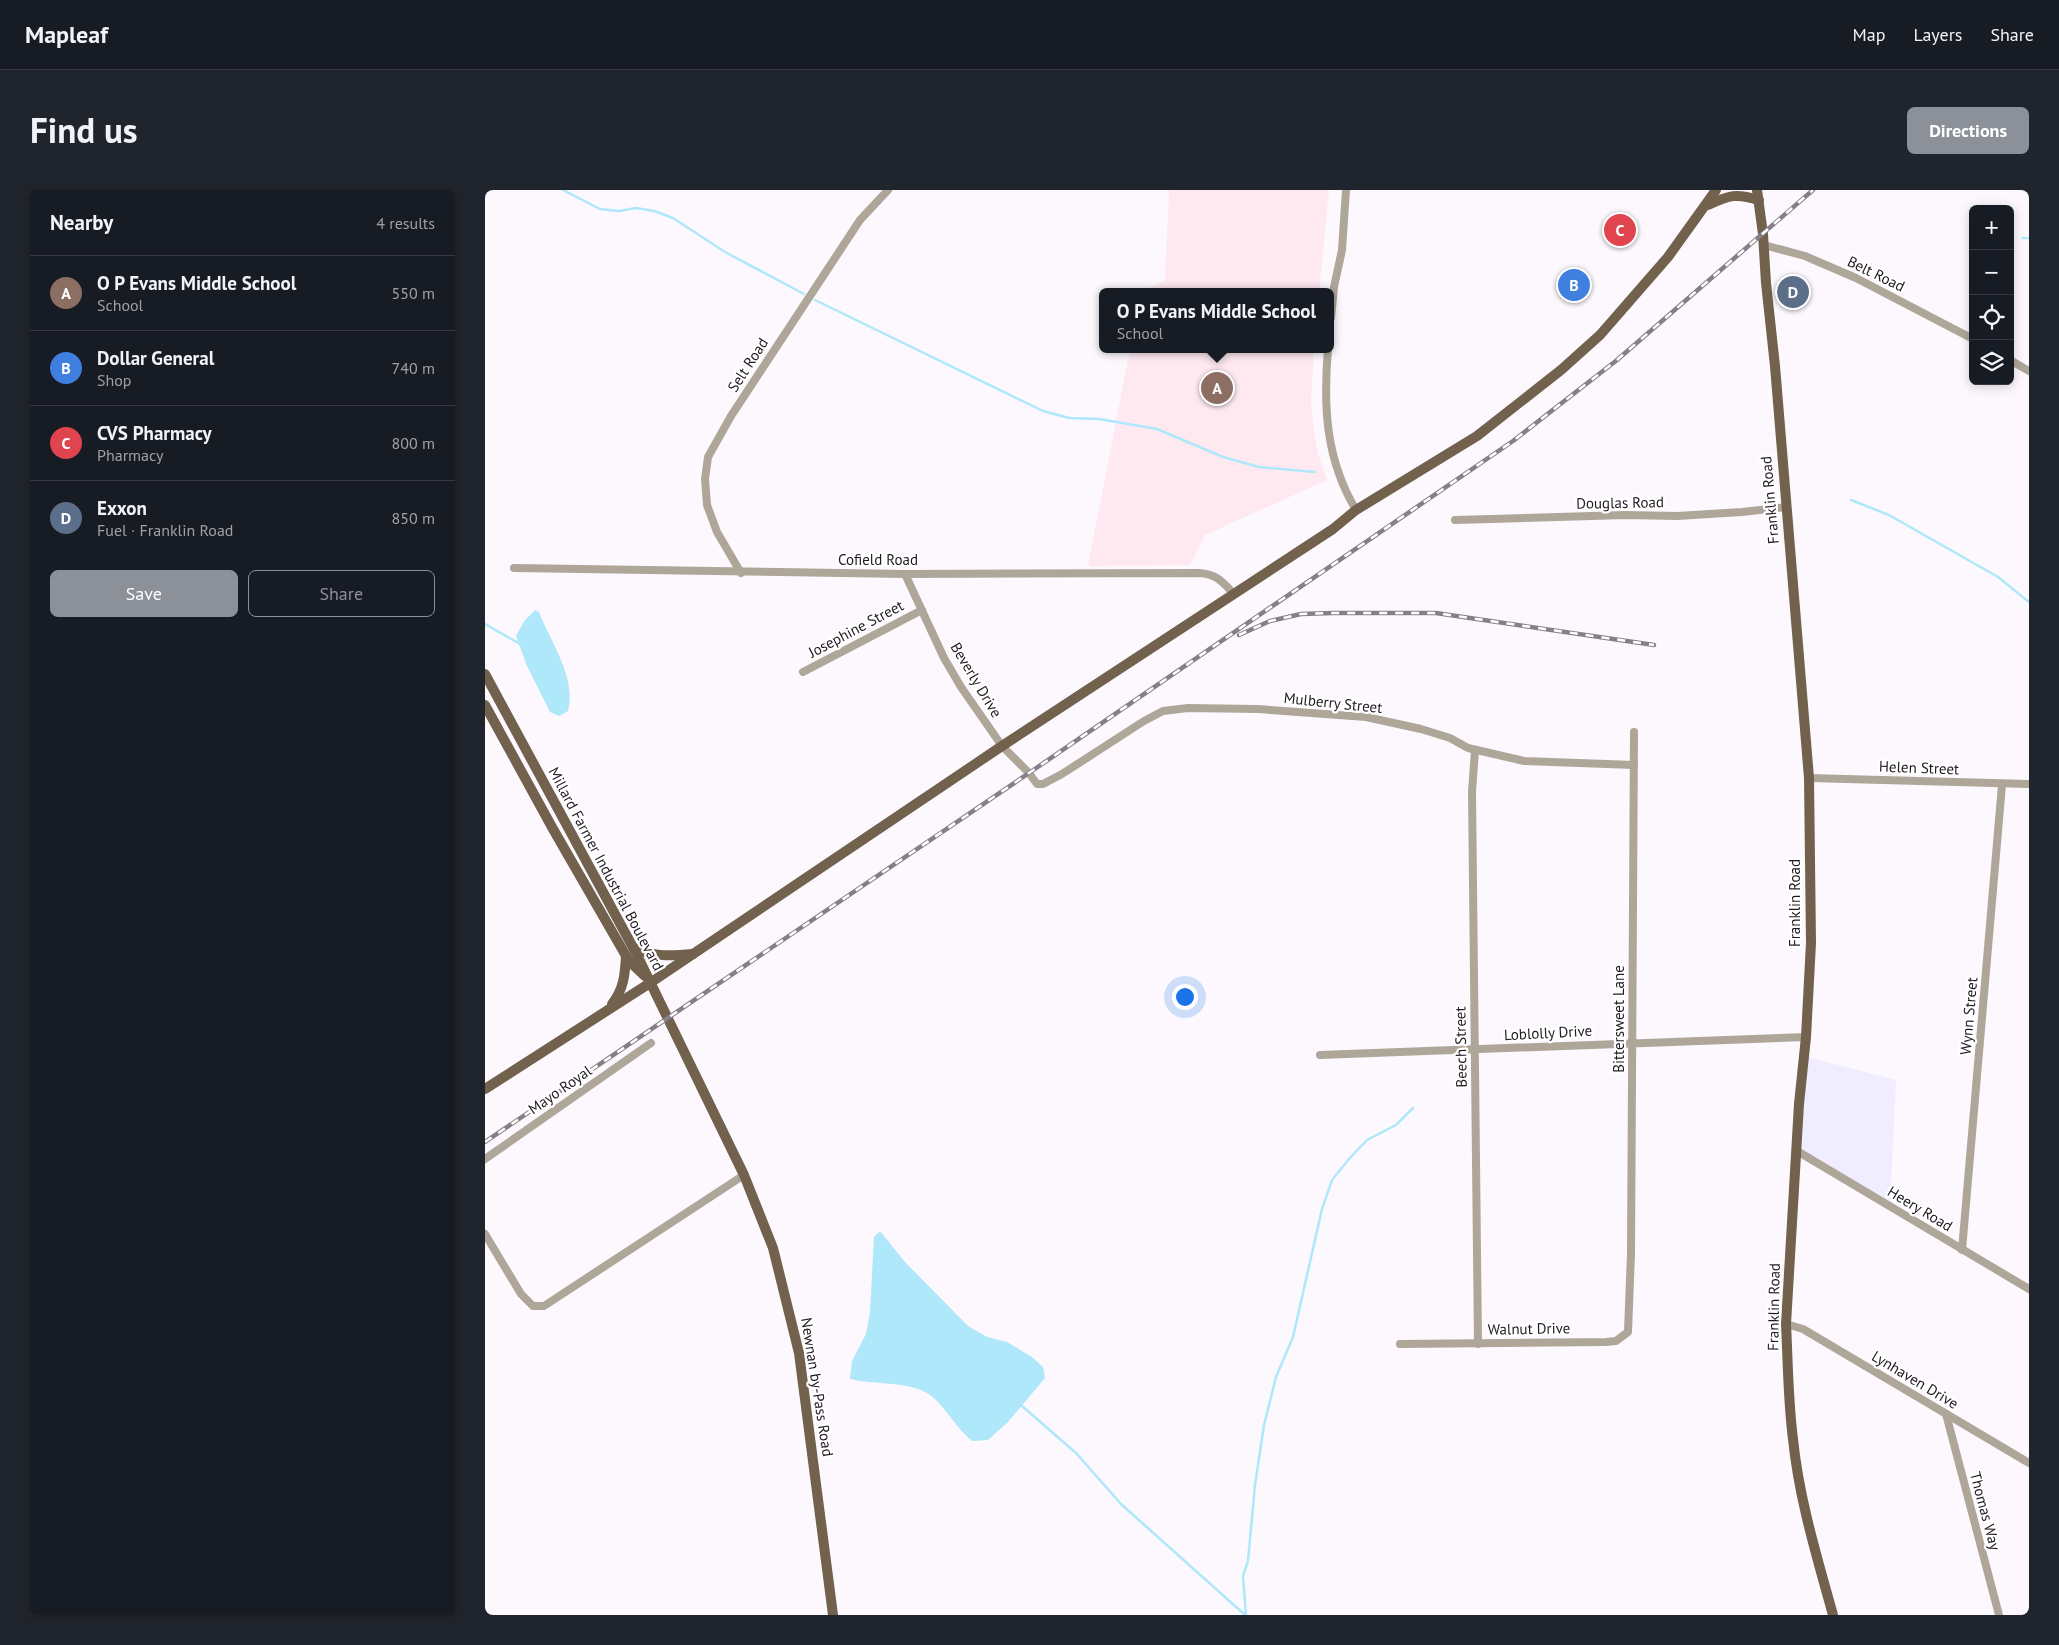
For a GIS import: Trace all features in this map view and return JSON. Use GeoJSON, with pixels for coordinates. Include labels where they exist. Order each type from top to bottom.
{"type":"FeatureCollection","features":[{"type":"Feature","properties":{"kind":"main road"},"geometry":{"type":"LineString","coordinates":[[485,1089],[694,954],[1002,746],[1333,529],[1356,510],[1477,436],[1561,370],[1600,335],[1668,257],[1717,190]]}},
{"type":"Feature","properties":{"kind":"main road"},"geometry":{"type":"LineString","coordinates":[[1751,190],[1758,195]]}},
{"type":"Feature","properties":{"kind":"main road"},"geometry":{"type":"LineString","coordinates":[[1707,205],[1733,195],[1758,195]]}},
{"type":"Feature","properties":{"kind":"main road","name":"Franklin Road"},"geometry":{"type":"LineString","coordinates":[[1758,195],[1764,245],[1809,778],[1811,943],[1786,1324],[1793,1438],[1798,1472],[1804,1509],[1833,1615]]}},
{"type":"Feature","properties":{"kind":"main road","name":"Millard Farmer Industrial Boulevard"},"geometry":{"type":"LineString","coordinates":[[485,674],[630,952]]}},
{"type":"Feature","properties":{"kind":"main road","name":"Millard Farmer Industrial Boulevard"},"geometry":{"type":"LineString","coordinates":[[485,705],[553,829],[630,952],[651,982]]}},
{"type":"Feature","properties":{"kind":"main road"},"geometry":{"type":"LineString","coordinates":[[608,1010],[619,995],[630,952],[666,956],[694,954]]}},
{"type":"Feature","properties":{"kind":"main road","name":"Newnan by-Pass Road"},"geometry":{"type":"LineString","coordinates":[[651,982],[744,1175],[773,1248],[799,1353],[833,1615]]}},
{"type":"Feature","properties":{"kind":"street","name":"Selt Road"},"geometry":{"type":"LineString","coordinates":[[741,573],[717,532],[707,506],[705,478],[708,457],[731,416],[860,220],[888,190]]}},
{"type":"Feature","properties":{"kind":"street"},"geometry":{"type":"LineString","coordinates":[[1333,288],[1342,250],[1347,190]]}},
{"type":"Feature","properties":{"kind":"street","name":"Belt Road"},"geometry":{"type":"LineString","coordinates":[[1764,245],[1805,256],[1856,278],[1969,337]]}},
{"type":"Feature","properties":{"kind":"street"},"geometry":{"type":"LineString","coordinates":[[1328,353],[1326,395],[1329,439],[1344,490],[1356,510]]}},
{"type":"Feature","properties":{"kind":"street"},"geometry":{"type":"LineString","coordinates":[[2014,362],[2029,371]]}},
{"type":"Feature","properties":{"kind":"street","name":"Douglas Road"},"geometry":{"type":"LineString","coordinates":[[1455,520],[1677,516],[1786,507]]}},
{"type":"Feature","properties":{"kind":"street","name":"Cofield Road"},"geometry":{"type":"LineString","coordinates":[[514,568],[741,573],[1199,573],[1213,574],[1233,594]]}},
{"type":"Feature","properties":{"kind":"street","name":"Beverly Drive"},"geometry":{"type":"LineString","coordinates":[[905,574],[961,687],[1002,746],[1029,773],[1037,784],[1043,784]]}},
{"type":"Feature","properties":{"kind":"street","name":"Josephine Street"},"geometry":{"type":"LineString","coordinates":[[803,672],[922,610]]}},
{"type":"Feature","properties":{"kind":"street","name":"Mulberry Street"},"geometry":{"type":"LineString","coordinates":[[1043,784],[1063,774],[1144,721],[1163,711],[1188,708],[1258,709],[1366,718],[1450,738],[1475,750],[1499,756],[1542,763],[1634,765]]}},
{"type":"Feature","properties":{"kind":"street","name":"Bittersweet Lane"},"geometry":{"type":"LineString","coordinates":[[1631,1305],[1634,732]]}},
{"type":"Feature","properties":{"kind":"street","name":"Beech Street"},"geometry":{"type":"LineString","coordinates":[[1475,750],[1472,792],[1478,1344]]}},
{"type":"Feature","properties":{"kind":"street","name":"Helen Street"},"geometry":{"type":"LineString","coordinates":[[1809,778],[2002,785],[2029,784]]}},
{"type":"Feature","properties":{"kind":"street","name":"Wynn Street"},"geometry":{"type":"LineString","coordinates":[[1962,1250],[2002,785]]}},
{"type":"Feature","properties":{"kind":"street","name":"Loblolly Drive"},"geometry":{"type":"LineString","coordinates":[[1320,1055],[1806,1037]]}},
{"type":"Feature","properties":{"kind":"street","name":"Mayo Royal"},"geometry":{"type":"LineString","coordinates":[[485,1159],[651,1043]]}},
{"type":"Feature","properties":{"kind":"street","name":"Heery Road"},"geometry":{"type":"LineString","coordinates":[[1797,1151],[2029,1289]]}},
{"type":"Feature","properties":{"kind":"street"},"geometry":{"type":"LineString","coordinates":[[485,1234],[521,1294],[533,1306],[544,1306],[744,1175]]}},
{"type":"Feature","properties":{"kind":"street","name":"Walnut Drive"},"geometry":{"type":"LineString","coordinates":[[1400,1344],[1616,1341],[1628,1332],[1631,1305]]}},
{"type":"Feature","properties":{"kind":"street","name":"Lynhaven Drive"},"geometry":{"type":"LineString","coordinates":[[1786,1324],[1803,1329],[2029,1463]]}},
{"type":"Feature","properties":{"kind":"street","name":"Thomas Way"},"geometry":{"type":"LineString","coordinates":[[1946,1414],[1999,1615]]}},
{"type":"Feature","properties":{"kind":"shaded area"},"geometry":{"type":"Polygon","coordinates":[[[1169,190],[1329,190],[1319,288],[1150,288],[1165,281],[1169,190]]]}},
{"type":"Feature","properties":{"kind":"shaded area"},"geometry":{"type":"Polygon","coordinates":[[[1129,353],[1314,353],[1311,402],[1314,434],[1327,480],[1205,535],[1190,565],[1088,566],[1129,353]]]}},
{"type":"Feature","properties":{"kind":"shaded area"},"geometry":{"type":"Polygon","coordinates":[[[1803,1056],[1896,1080],[1890,1205],[1794,1152],[1803,1056]]]}},
{"type":"Feature","properties":{"kind":"water"},"geometry":{"type":"Polygon","coordinates":[[[535,610],[539,612],[561,660],[569,686],[568,711],[559,716],[550,712],[527,666],[516,636],[525,620],[535,610]]]}},
{"type":"Feature","properties":{"kind":"water"},"geometry":{"type":"Polygon","coordinates":[[[880,1231],[905,1262],[968,1326],[987,1337],[1007,1342],[1032,1357],[1043,1367],[1045,1378],[1008,1422],[988,1440],[972,1441],[930,1395],[913,1387],[850,1379],[852,1361],[866,1334],[870,1312],[874,1237],[880,1231]]]}},
{"type":"Feature","properties":{"kind":"waterway"},"geometry":{"type":"LineString","coordinates":[[563,190],[600,209],[619,211],[636,208],[654,211],[673,218],[725,252],[804,294]]}},
{"type":"Feature","properties":{"kind":"waterway"},"geometry":{"type":"LineString","coordinates":[[2023,238],[2029,238]]}},
{"type":"Feature","properties":{"kind":"waterway"},"geometry":{"type":"LineString","coordinates":[[815,300],[1043,411],[1069,418],[1099,419],[1157,429],[1223,457],[1259,467],[1315,472]]}},
{"type":"Feature","properties":{"kind":"waterway"},"geometry":{"type":"LineString","coordinates":[[1851,500],[1889,515],[1998,577],[2029,602]]}},
{"type":"Feature","properties":{"kind":"waterway"},"geometry":{"type":"LineString","coordinates":[[485,624],[520,644]]}},
{"type":"Feature","properties":{"kind":"waterway"},"geometry":{"type":"LineString","coordinates":[[1246,1615],[1243,1576],[1248,1561],[1255,1485],[1264,1425],[1276,1377],[1293,1337],[1322,1209],[1332,1180],[1349,1159],[1367,1140],[1396,1125],[1413,1108]]}},
{"type":"Feature","properties":{"kind":"waterway"},"geometry":{"type":"LineString","coordinates":[[1022,1406],[1076,1453],[1121,1504],[1245,1615]]}},
{"type":"Feature","properties":{"kind":"railway"},"geometry":{"type":"LineString","coordinates":[[485,1142],[1029,773],[1513,441],[1617,360],[1813,190]]}},
{"type":"Feature","properties":{"kind":"railway"},"geometry":{"type":"LineString","coordinates":[[1239,635],[1270,621],[1301,614],[1436,613],[1654,645]]}},
{"type":"Feature","properties":{"kind":"place","name":"CVS Pharmacy"},"geometry":{"type":"Point","coordinates":[1620,230]}},
{"type":"Feature","properties":{"kind":"place","name":"Dollar General"},"geometry":{"type":"Point","coordinates":[1574,285]}},
{"type":"Feature","properties":{"kind":"place","name":"Exxon"},"geometry":{"type":"Point","coordinates":[1793,292]}},
{"type":"Feature","properties":{"kind":"place","name":"O P Evans Middle School"},"geometry":{"type":"Point","coordinates":[1217,388]}}]}
